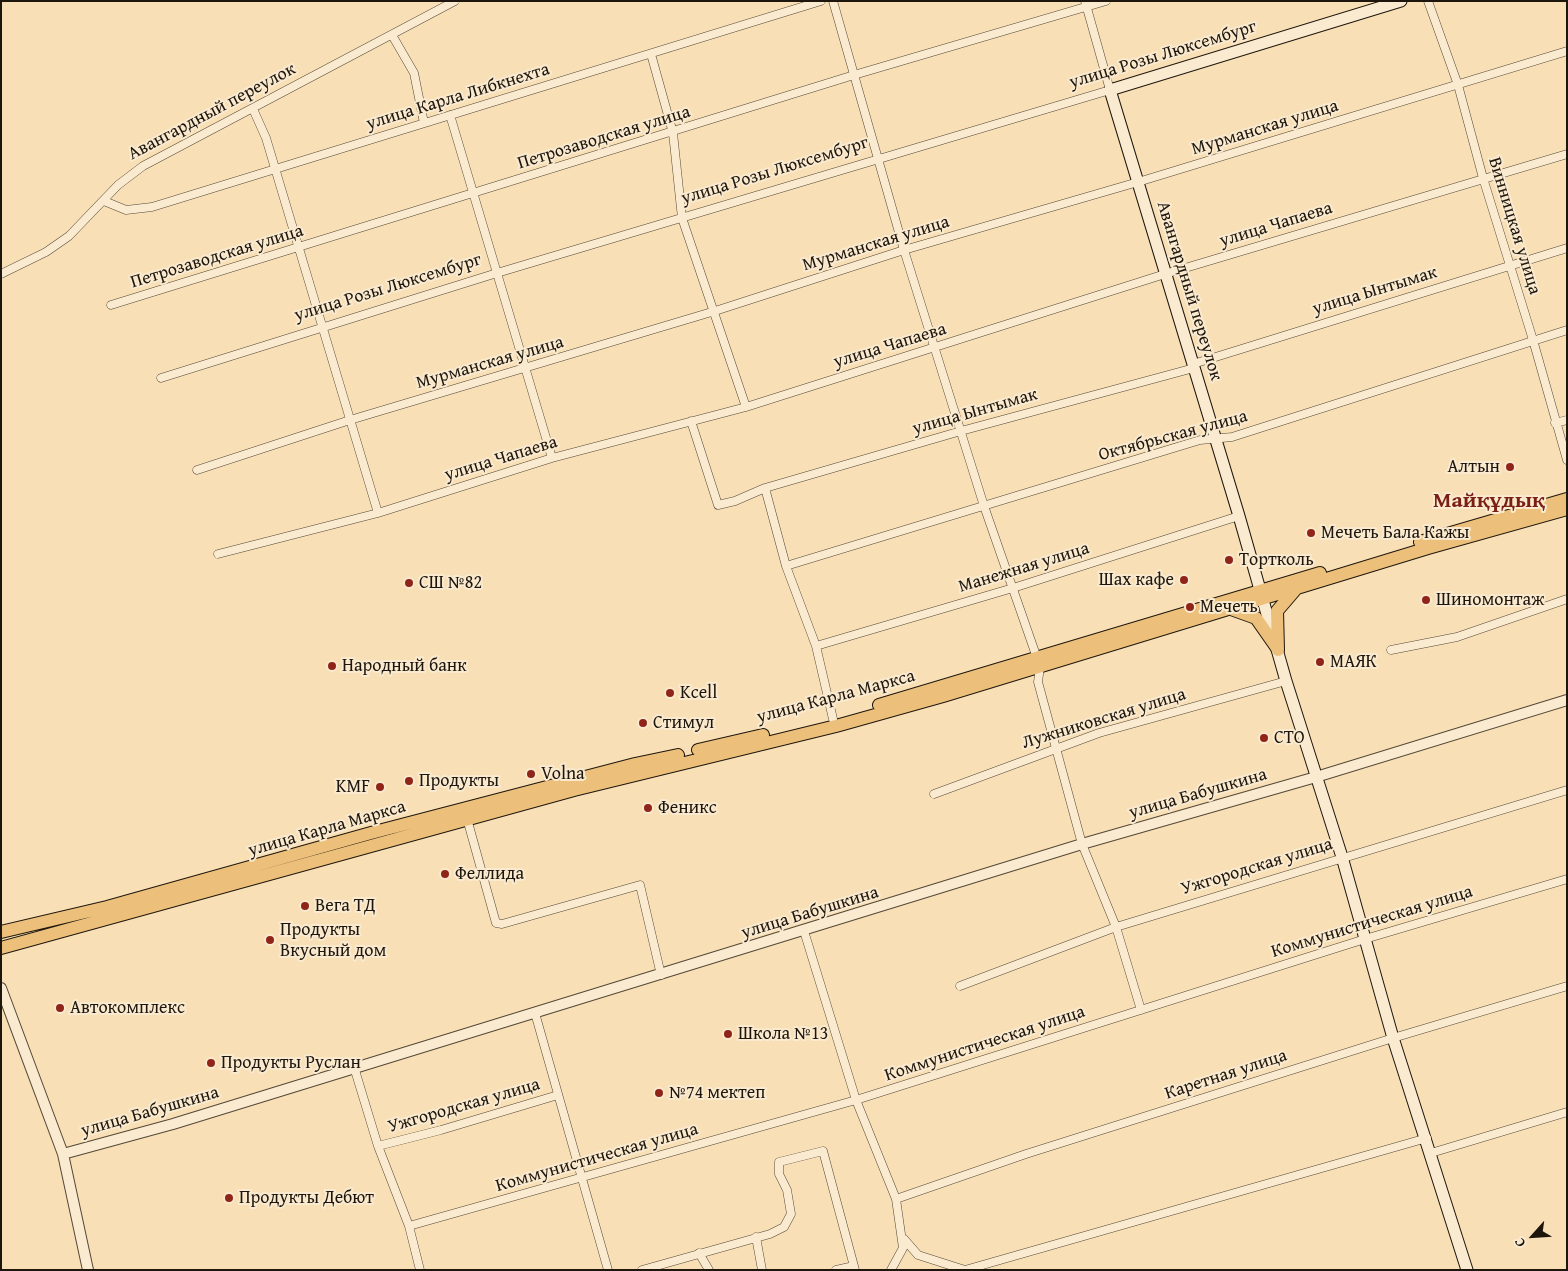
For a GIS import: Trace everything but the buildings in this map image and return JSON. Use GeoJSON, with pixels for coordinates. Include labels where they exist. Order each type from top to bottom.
{"type":"FeatureCollection","features":[{"type":"Feature","properties":{"kind":"main road","name":"улица Розы Люксембург"},"geometry":{"type":"LineString","coordinates":[[1110,90],[1401,1]]}},
{"type":"Feature","properties":{"kind":"main road","name":"Авангардный переулок"},"geometry":{"type":"LineString","coordinates":[[1110,90],[1239,516],[1286,681],[1342,857],[1393,1038],[1427,1138],[1467,1270]]}},
{"type":"Feature","properties":{"kind":"main road","name":"улица Карла Маркса"},"geometry":{"type":"LineString","coordinates":[[109,912],[466,815],[845,724],[1567,499]]}},
{"type":"Feature","properties":{"kind":"main road","name":"улица Карла Маркса"},"geometry":{"type":"LineString","coordinates":[[466,815],[635,764],[833,719],[1038,663],[1231,609],[1260,595],[1297,589],[1567,509]]}},
{"type":"Feature","properties":{"kind":"main road"},"geometry":{"type":"LineString","coordinates":[[1278,650],[1277,611],[1297,589]]}},
{"type":"Feature","properties":{"kind":"main road"},"geometry":{"type":"LineString","coordinates":[[1231,609],[1256,618],[1278,650]]}},
{"type":"Feature","properties":{"kind":"main road"},"geometry":{"type":"LineString","coordinates":[[1,932],[109,912]]}},
{"type":"Feature","properties":{"kind":"main road"},"geometry":{"type":"LineString","coordinates":[[1,948],[109,912]]}},
{"type":"Feature","properties":{"kind":"street","name":"Авангардный переулок"},"geometry":{"type":"LineString","coordinates":[[1,274],[46,252],[64,239],[104,201],[118,184],[143,166],[454,1]]}},
{"type":"Feature","properties":{"kind":"street","name":"улица Карла Либкнехта"},"geometry":{"type":"LineString","coordinates":[[104,201],[126,210],[152,207],[821,1]]}},
{"type":"Feature","properties":{"kind":"street"},"geometry":{"type":"LineString","coordinates":[[833,1],[876,158],[904,250],[984,506],[1038,663],[1038,682],[1082,844],[1116,927],[1141,1010]]}},
{"type":"Feature","properties":{"kind":"street","name":"Петрозаводская улица"},"geometry":{"type":"LineString","coordinates":[[111,306],[673,133],[854,75],[1086,4],[1106,1]]}},
{"type":"Feature","properties":{"kind":"street","name":"Винницкая улица"},"geometry":{"type":"LineString","coordinates":[[1428,1],[1458,85],[1483,178],[1534,340],[1555,423],[1567,460]]}},
{"type":"Feature","properties":{"kind":"street","name":"Авангардный переулок"},"geometry":{"type":"LineString","coordinates":[[1086,4],[1110,90]]}},
{"type":"Feature","properties":{"kind":"street"},"geometry":{"type":"LineString","coordinates":[[392,35],[414,73],[424,123]]}},
{"type":"Feature","properties":{"kind":"street","name":"Мурманская улица"},"geometry":{"type":"LineString","coordinates":[[197,470],[350,420],[715,311],[904,250],[1138,182],[1567,51]]}},
{"type":"Feature","properties":{"kind":"street"},"geometry":{"type":"LineString","coordinates":[[651,54],[673,133],[682,218],[746,407]]}},
{"type":"Feature","properties":{"kind":"street","name":"улица Розы Люксембург"},"geometry":{"type":"LineString","coordinates":[[161,378],[497,273],[876,158],[1110,90]]}},
{"type":"Feature","properties":{"kind":"street"},"geometry":{"type":"LineString","coordinates":[[253,109],[266,138],[273,169],[378,513]]}},
{"type":"Feature","properties":{"kind":"street"},"geometry":{"type":"LineString","coordinates":[[450,115],[552,458]]}},
{"type":"Feature","properties":{"kind":"street","name":"улица Чапаева"},"geometry":{"type":"LineString","coordinates":[[218,554],[378,513],[552,458],[746,407],[1165,274],[1567,154]]}},
{"type":"Feature","properties":{"kind":"street","name":"улица Ынтымак"},"geometry":{"type":"LineString","coordinates":[[691,421],[718,505],[735,501],[765,488],[1194,366],[1567,248]]}},
{"type":"Feature","properties":{"kind":"street","name":"Октябрьская улица"},"geometry":{"type":"LineString","coordinates":[[786,566],[1200,440],[1232,437],[1567,330]]}},
{"type":"Feature","properties":{"kind":"street"},"geometry":{"type":"LineString","coordinates":[[1555,423],[1567,420]]}},
{"type":"Feature","properties":{"kind":"street"},"geometry":{"type":"LineString","coordinates":[[765,488],[786,566],[816,646],[833,719]]}},
{"type":"Feature","properties":{"kind":"street","name":"Манежная улица"},"geometry":{"type":"LineString","coordinates":[[816,646],[1013,588],[1239,516]]}},
{"type":"Feature","properties":{"kind":"street"},"geometry":{"type":"LineString","coordinates":[[1392,650],[1457,637],[1567,599]]}},
{"type":"Feature","properties":{"kind":"street","name":"Лужниковская улица"},"geometry":{"type":"LineString","coordinates":[[934,794],[1099,733],[1286,681]]}},
{"type":"Feature","properties":{"kind":"street","name":"улица Бабушкина"},"geometry":{"type":"LineString","coordinates":[[63,1154],[173,1124],[354,1067],[804,932],[1082,844],[1316,777],[1567,700]]}},
{"type":"Feature","properties":{"kind":"street","name":"Ужгородская улица"},"geometry":{"type":"LineString","coordinates":[[960,986],[1116,927],[1567,790]]}},
{"type":"Feature","properties":{"kind":"street"},"geometry":{"type":"LineString","coordinates":[[466,815],[496,923],[499,925],[640,885],[661,975]]}},
{"type":"Feature","properties":{"kind":"street","name":"Коммунистическая улица"},"geometry":{"type":"LineString","coordinates":[[409,1226],[856,1100],[1365,939],[1567,879]]}},
{"type":"Feature","properties":{"kind":"street"},"geometry":{"type":"LineString","coordinates":[[804,932],[856,1100],[896,1199],[904,1239],[901,1254],[891,1270]]}},
{"type":"Feature","properties":{"kind":"street","name":"Каретная улица"},"geometry":{"type":"LineString","coordinates":[[896,1199],[1026,1154],[1393,1038],[1567,986]]}},
{"type":"Feature","properties":{"kind":"street"},"geometry":{"type":"LineString","coordinates":[[1,988],[63,1154],[88,1270]]}},
{"type":"Feature","properties":{"kind":"street"},"geometry":{"type":"LineString","coordinates":[[535,1013],[608,1270]]}},
{"type":"Feature","properties":{"kind":"street"},"geometry":{"type":"LineString","coordinates":[[354,1067],[378,1146],[409,1226],[420,1270]]}},
{"type":"Feature","properties":{"kind":"street","name":"Ужгородская улица"},"geometry":{"type":"LineString","coordinates":[[378,1146],[441,1130],[558,1095]]}},
{"type":"Feature","properties":{"kind":"street"},"geometry":{"type":"LineString","coordinates":[[1431,1153],[1567,1112]]}},
{"type":"Feature","properties":{"kind":"street"},"geometry":{"type":"LineString","coordinates":[[904,1239],[918,1255],[965,1270],[1427,1138]]}},
{"type":"Feature","properties":{"kind":"street"},"geometry":{"type":"LineString","coordinates":[[642,1270],[784,1227],[791,1214],[788,1190],[779,1174],[779,1162],[823,1151],[854,1268],[836,1270]]}},
{"type":"Feature","properties":{"kind":"street"},"geometry":{"type":"LineString","coordinates":[[756,1237],[762,1270]]}},
{"type":"Feature","properties":{"kind":"street"},"geometry":{"type":"LineString","coordinates":[[699,1253],[710,1270]]}},
{"type":"Feature","properties":{"kind":"place","name":"Алтын"},"geometry":{"type":"Point","coordinates":[1510,467]}},
{"type":"Feature","properties":{"kind":"place","name":"Мечеть Бала Кажы"},"geometry":{"type":"Point","coordinates":[1311,533]}},
{"type":"Feature","properties":{"kind":"place","name":"Тортколь"},"geometry":{"type":"Point","coordinates":[1229,560]}},
{"type":"Feature","properties":{"kind":"place","name":"Шах кафе"},"geometry":{"type":"Point","coordinates":[1184,580]}},
{"type":"Feature","properties":{"kind":"place","name":"СШ №82"},"geometry":{"type":"Point","coordinates":[409,583]}},
{"type":"Feature","properties":{"kind":"place","name":"Шиномонтаж"},"geometry":{"type":"Point","coordinates":[1426,600]}},
{"type":"Feature","properties":{"kind":"place","name":"Мечеть"},"geometry":{"type":"Point","coordinates":[1190,607]}},
{"type":"Feature","properties":{"kind":"place","name":"МАЯК"},"geometry":{"type":"Point","coordinates":[1320,662]}},
{"type":"Feature","properties":{"kind":"place","name":"Народный банк"},"geometry":{"type":"Point","coordinates":[332,666]}},
{"type":"Feature","properties":{"kind":"place","name":"Kcell"},"geometry":{"type":"Point","coordinates":[670,693]}},
{"type":"Feature","properties":{"kind":"place","name":"Стимул"},"geometry":{"type":"Point","coordinates":[643,723]}},
{"type":"Feature","properties":{"kind":"place","name":"СТО"},"geometry":{"type":"Point","coordinates":[1264,738]}},
{"type":"Feature","properties":{"kind":"place","name":"Volna"},"geometry":{"type":"Point","coordinates":[531,774]}},
{"type":"Feature","properties":{"kind":"place","name":"Продукты"},"geometry":{"type":"Point","coordinates":[409,781]}},
{"type":"Feature","properties":{"kind":"place","name":"KMF"},"geometry":{"type":"Point","coordinates":[380,787]}},
{"type":"Feature","properties":{"kind":"place","name":"Феникс"},"geometry":{"type":"Point","coordinates":[648,808]}},
{"type":"Feature","properties":{"kind":"place","name":"Феллида"},"geometry":{"type":"Point","coordinates":[445,874]}},
{"type":"Feature","properties":{"kind":"place","name":"Вега ТД"},"geometry":{"type":"Point","coordinates":[305,906]}},
{"type":"Feature","properties":{"kind":"place","name":"Продукты Вкусный дом"},"geometry":{"type":"Point","coordinates":[270,940]}},
{"type":"Feature","properties":{"kind":"place","name":"Автокомплекс"},"geometry":{"type":"Point","coordinates":[60,1008]}},
{"type":"Feature","properties":{"kind":"place","name":"Школа №13"},"geometry":{"type":"Point","coordinates":[728,1034]}},
{"type":"Feature","properties":{"kind":"place","name":"Продукты Руслан"},"geometry":{"type":"Point","coordinates":[211,1063]}},
{"type":"Feature","properties":{"kind":"place","name":"№74 мектеп"},"geometry":{"type":"Point","coordinates":[659,1093]}},
{"type":"Feature","properties":{"kind":"place","name":"Продукты Дебют"},"geometry":{"type":"Point","coordinates":[229,1198]}},
{"type":"Feature","properties":{"kind":"district","name":"Майқұдық"},"geometry":{"type":"Point","coordinates":[1489,501]}}]}
